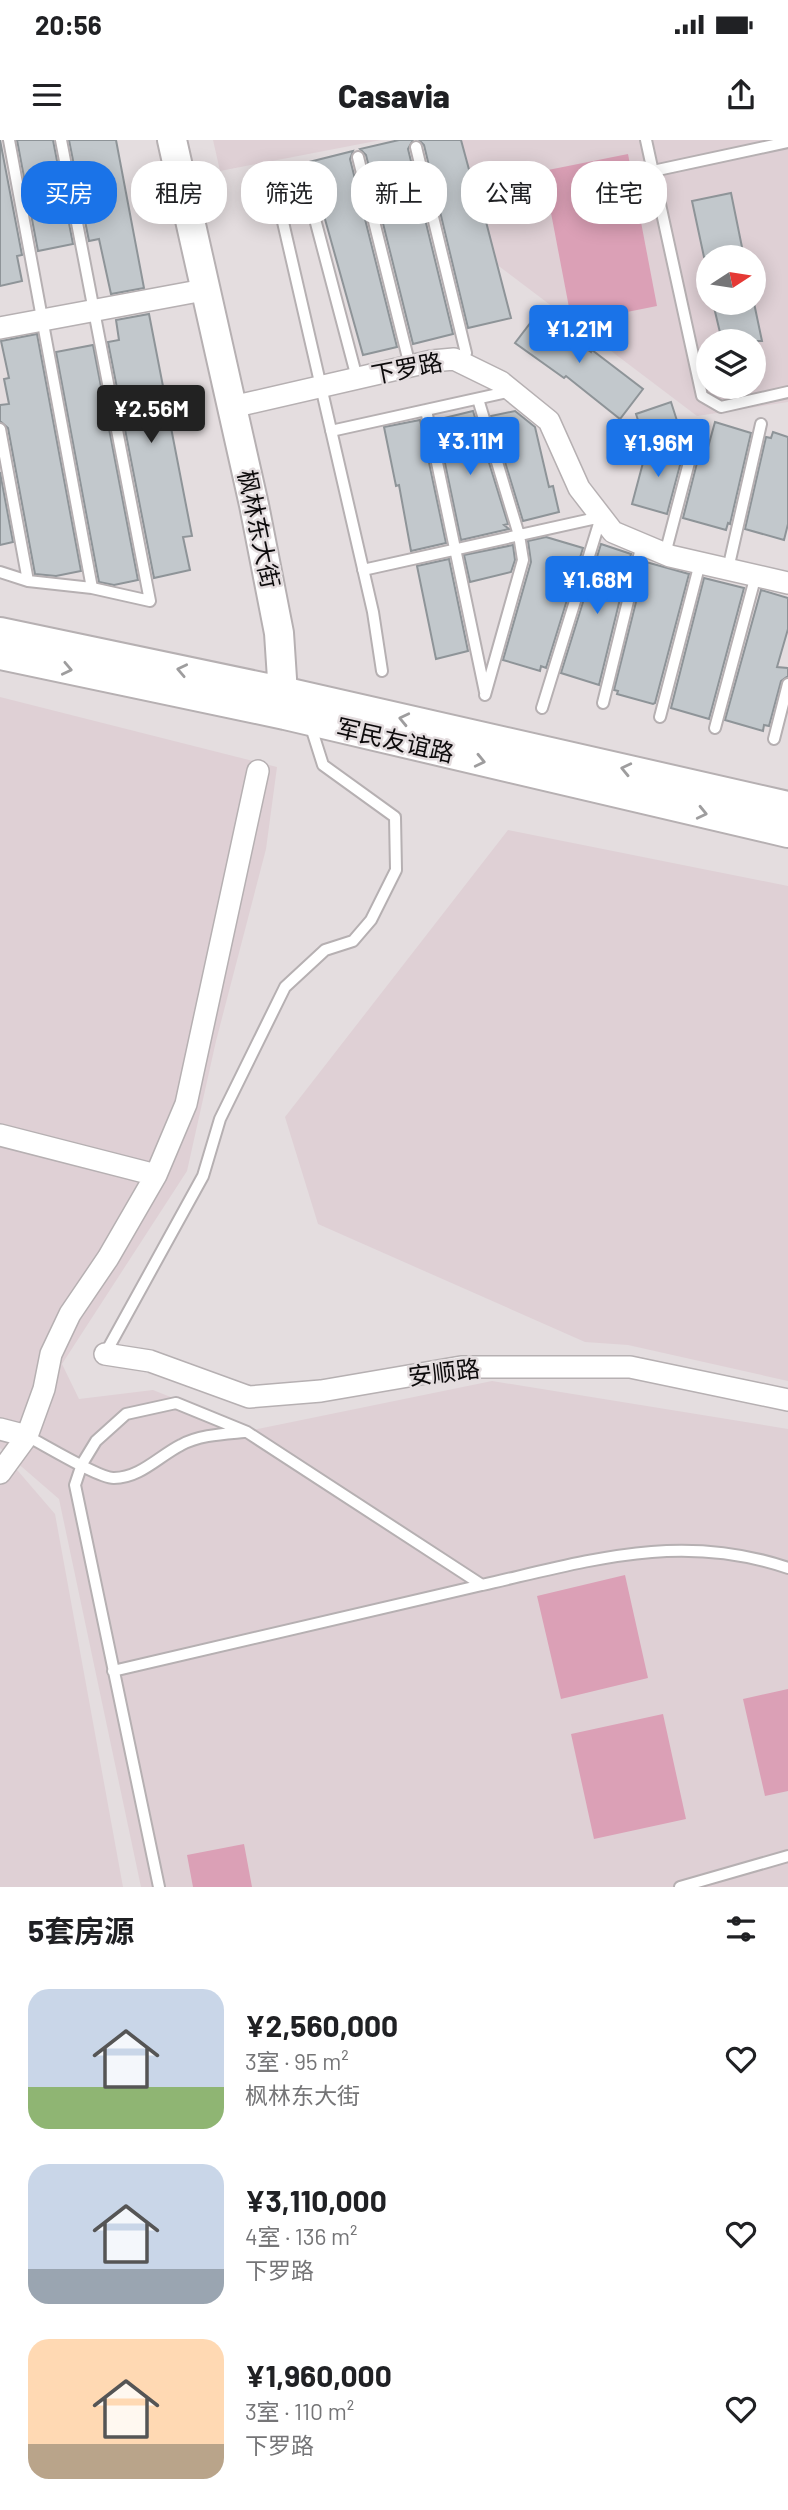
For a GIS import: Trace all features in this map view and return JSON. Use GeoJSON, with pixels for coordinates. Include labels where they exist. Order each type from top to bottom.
{"type":"FeatureCollection","features":[{"type":"Feature","properties":{"kind":"street","name":"枫林东大街"},"geometry":{"type":"LineString","coordinates":[[161,140],[239,504],[263,630],[282,705]]}},
{"type":"Feature","properties":{"kind":"street","name":"枫林东大街"},"geometry":{"type":"LineString","coordinates":[[172,140],[279,633],[282,705]]}},
{"type":"Feature","properties":{"kind":"street"},"geometry":{"type":"LineString","coordinates":[[0,328],[193,292]]}},
{"type":"Feature","properties":{"kind":"street","name":"下罗路"},"geometry":{"type":"LineString","coordinates":[[232,407],[410,366],[454,359],[501,382],[549,421],[579,488],[613,532],[665,554],[788,581]]}},
{"type":"Feature","properties":{"kind":"street","name":"军民友谊路"},"geometry":{"type":"LineString","coordinates":[[0,632],[788,833]]}},
{"type":"Feature","properties":{"kind":"street","name":"军民友谊路"},"geometry":{"type":"LineString","coordinates":[[0,655],[282,705],[788,806]]}},
{"type":"Feature","properties":{"kind":"street"},"geometry":{"type":"LineString","coordinates":[[0,1473],[27,1436],[44,1389],[51,1354],[70,1314],[108,1258],[156,1175],[186,1104],[258,771]]}},
{"type":"Feature","properties":{"kind":"street"},"geometry":{"type":"LineString","coordinates":[[0,1135],[156,1175]]}},
{"type":"Feature","properties":{"kind":"street","name":"安顺路"},"geometry":{"type":"LineString","coordinates":[[105,1354],[150,1360],[249,1397],[321,1391],[461,1367],[630,1367],[788,1400]]}},
{"type":"Feature","properties":{"kind":"street"},"geometry":{"type":"LineString","coordinates":[[0,1429],[27,1436]]}},
{"type":"Feature","properties":{"kind":"lane"},"geometry":{"type":"LineString","coordinates":[[9,140],[92,588]]}},
{"type":"Feature","properties":{"kind":"lane"},"geometry":{"type":"LineString","coordinates":[[0,572],[28,581],[92,588],[150,601],[61,140]]}},
{"type":"Feature","properties":{"kind":"lane"},"geometry":{"type":"LineString","coordinates":[[646,140],[651,161]]}},
{"type":"Feature","properties":{"kind":"lane"},"geometry":{"type":"LineString","coordinates":[[667,168],[788,142]]}},
{"type":"Feature","properties":{"kind":"lane"},"geometry":{"type":"LineString","coordinates":[[416,147],[466,353],[454,359]]}},
{"type":"Feature","properties":{"kind":"lane"},"geometry":{"type":"LineString","coordinates":[[358,157],[410,366]]}},
{"type":"Feature","properties":{"kind":"lane"},"geometry":{"type":"LineString","coordinates":[[283,224],[363,570],[382,671]]}},
{"type":"Feature","properties":{"kind":"lane"},"geometry":{"type":"LineString","coordinates":[[316,224],[357,378]]}},
{"type":"Feature","properties":{"kind":"lane"},"geometry":{"type":"LineString","coordinates":[[665,224],[702,396],[721,407],[788,392]]}},
{"type":"Feature","properties":{"kind":"lane"},"geometry":{"type":"LineString","coordinates":[[331,431],[512,391]]}},
{"type":"Feature","properties":{"kind":"lane"},"geometry":{"type":"LineString","coordinates":[[426,410],[457,549],[485,695],[523,560],[519,535],[478,399]]}},
{"type":"Feature","properties":{"kind":"lane"},"geometry":{"type":"LineString","coordinates":[[728,569],[761,424]]}},
{"type":"Feature","properties":{"kind":"lane"},"geometry":{"type":"LineString","coordinates":[[0,429],[28,581]]}},
{"type":"Feature","properties":{"kind":"lane"},"geometry":{"type":"LineString","coordinates":[[665,554],[697,432]]}},
{"type":"Feature","properties":{"kind":"lane"},"geometry":{"type":"LineString","coordinates":[[363,570],[601,517],[542,708]]}},
{"type":"Feature","properties":{"kind":"lane"},"geometry":{"type":"LineString","coordinates":[[603,703],[642,544]]}},
{"type":"Feature","properties":{"kind":"lane"},"geometry":{"type":"LineString","coordinates":[[660,717],[700,563]]}},
{"type":"Feature","properties":{"kind":"lane"},"geometry":{"type":"LineString","coordinates":[[715,728],[756,575]]}},
{"type":"Feature","properties":{"kind":"lane"},"geometry":{"type":"LineString","coordinates":[[775,739],[788,684]]}},
{"type":"Feature","properties":{"kind":"lane"},"geometry":{"type":"LineString","coordinates":[[105,1354],[202,1176],[220,1119],[285,987],[325,950],[353,941],[371,920],[396,870],[395,817],[323,765],[282,705]]}},
{"type":"Feature","properties":{"kind":"lane"},"geometry":{"type":"LineString","coordinates":[[159,1887],[75,1485],[82,1464],[96,1441],[126,1414],[176,1403],[247,1432],[482,1585]]}},
{"type":"Feature","properties":{"kind":"lane"},"geometry":{"type":"LineString","coordinates":[[27,1436],[112,1479],[131,1475],[182,1444],[210,1436],[247,1432]]}},
{"type":"Feature","properties":{"kind":"lane"},"geometry":{"type":"LineString","coordinates":[[113,1671],[617,1554],[679,1548],[757,1557],[788,1568]]}},
{"type":"Feature","properties":{"kind":"lane"},"geometry":{"type":"LineString","coordinates":[[680,1887],[788,1856]]}},
{"type":"Feature","properties":{"kind":"shaded area"},"geometry":{"type":"Polygon","coordinates":[[[213,140],[381,140],[272,161],[241,161],[241,167],[227,170],[227,161],[218,161],[213,140]]]}},
{"type":"Feature","properties":{"kind":"shaded area"},"geometry":{"type":"Polygon","coordinates":[[[459,140],[788,140],[788,402],[697,416],[492,261],[482,224],[557,224],[557,161],[465,161],[459,140]]]}},
{"type":"Feature","properties":{"kind":"shaded area"},"geometry":{"type":"Polygon","coordinates":[[[628,154],[629,161],[593,161],[628,154]]]}},
{"type":"Feature","properties":{"kind":"shaded area"},"geometry":{"type":"Polygon","coordinates":[[[571,165],[571,224],[641,224],[657,306],[572,323],[553,224],[557,224],[557,168],[571,165]]]}},
{"type":"Feature","properties":{"kind":"shaded area"},"geometry":{"type":"Polygon","coordinates":[[[0,697],[277,767],[266,849],[216,1041],[187,1171],[62,1364],[79,1399],[153,1390],[253,1430],[492,1381],[788,1429],[788,1887],[141,1887],[59,1499],[0,1448],[0,697]]]}},
{"type":"Feature","properties":{"kind":"shaded area"},"geometry":{"type":"Polygon","coordinates":[[[508,830],[788,886],[788,1381],[628,1345],[585,1342],[318,1224],[285,1117],[508,830]]]}},
{"type":"Feature","properties":{"kind":"shaded area"},"geometry":{"type":"Polygon","coordinates":[[[6,1457],[55,1514],[123,1887],[0,1887],[0,1465],[6,1457]]]}},
{"type":"Feature","properties":{"kind":"shaded area"},"geometry":{"type":"Polygon","coordinates":[[[625,1575],[648,1678],[561,1699],[537,1596],[625,1575]]]}},
{"type":"Feature","properties":{"kind":"shaded area"},"geometry":{"type":"Polygon","coordinates":[[[788,1689],[788,1791],[765,1796],[743,1699],[788,1689]]]}},
{"type":"Feature","properties":{"kind":"shaded area"},"geometry":{"type":"Polygon","coordinates":[[[663,1714],[686,1819],[594,1839],[571,1734],[663,1714]]]}},
{"type":"Feature","properties":{"kind":"shaded area"},"geometry":{"type":"Polygon","coordinates":[[[244,1844],[252,1887],[193,1887],[187,1855],[244,1844]]]}},
{"type":"Feature","properties":{"kind":"building"},"geometry":{"type":"Polygon","coordinates":[[[0,140],[22,255],[17,256],[22,281],[0,286],[0,140]]]}},
{"type":"Feature","properties":{"kind":"building"},"geometry":{"type":"Polygon","coordinates":[[[17,140],[53,140],[57,161],[21,161],[17,140]]]}},
{"type":"Feature","properties":{"kind":"building"},"geometry":{"type":"Polygon","coordinates":[[[69,140],[116,140],[144,288],[111,294],[99,239],[89,241],[86,224],[117,224],[117,161],[73,161],[69,140]]]}},
{"type":"Feature","properties":{"kind":"building"},"geometry":{"type":"Polygon","coordinates":[[[399,140],[413,140],[408,149],[411,161],[367,161],[360,149],[399,140]]]}},
{"type":"Feature","properties":{"kind":"building"},"geometry":{"type":"Polygon","coordinates":[[[419,140],[461,140],[467,161],[461,161],[461,224],[487,224],[511,318],[468,328],[443,224],[447,224],[447,161],[428,161],[424,145],[419,140]]]}},
{"type":"Feature","properties":{"kind":"building"},"geometry":{"type":"Polygon","coordinates":[[[353,151],[350,159],[351,224],[366,224],[397,347],[363,355],[326,224],[337,224],[337,161],[313,161],[353,151]]]}},
{"type":"Feature","properties":{"kind":"building"},"geometry":{"type":"Polygon","coordinates":[[[731,193],[742,245],[701,245],[692,201],[731,193]]]}},
{"type":"Feature","properties":{"kind":"building"},"geometry":{"type":"Polygon","coordinates":[[[33,224],[69,224],[73,244],[38,251],[33,224]]]}},
{"type":"Feature","properties":{"kind":"building"},"geometry":{"type":"Polygon","coordinates":[[[383,224],[426,224],[453,334],[413,344],[383,224]]]}},
{"type":"Feature","properties":{"kind":"building"},"geometry":{"type":"Polygon","coordinates":[[[538,313],[643,389],[620,419],[566,376],[564,378],[515,343],[538,313]]]}},
{"type":"Feature","properties":{"kind":"building"},"geometry":{"type":"Polygon","coordinates":[[[149,314],[192,536],[183,537],[190,570],[154,578],[108,342],[119,340],[116,320],[149,314]]]}},
{"type":"Feature","properties":{"kind":"building"},"geometry":{"type":"Polygon","coordinates":[[[716,315],[757,315],[759,329],[719,329],[716,315]]]}},
{"type":"Feature","properties":{"kind":"building"},"geometry":{"type":"Polygon","coordinates":[[[37,334],[81,571],[56,576],[35,574],[8,428],[0,421],[0,405],[9,404],[4,379],[9,378],[1,341],[37,334]]]}},
{"type":"Feature","properties":{"kind":"building"},"geometry":{"type":"Polygon","coordinates":[[[93,345],[138,580],[114,585],[99,582],[56,352],[93,345]]]}},
{"type":"Feature","properties":{"kind":"building"},"geometry":{"type":"Polygon","coordinates":[[[671,402],[679,427],[644,439],[636,414],[671,402]]]}},
{"type":"Feature","properties":{"kind":"building"},"geometry":{"type":"Polygon","coordinates":[[[473,411],[508,524],[504,525],[509,529],[461,540],[436,420],[473,411]]]}},
{"type":"Feature","properties":{"kind":"building"},"geometry":{"type":"Polygon","coordinates":[[[515,411],[535,427],[549,487],[553,486],[559,512],[523,521],[491,416],[515,411]]]}},
{"type":"Feature","properties":{"kind":"building"},"geometry":{"type":"Polygon","coordinates":[[[420,420],[446,543],[411,551],[399,485],[396,486],[384,427],[420,420]]]}},
{"type":"Feature","properties":{"kind":"building"},"geometry":{"type":"Polygon","coordinates":[[[715,422],[751,433],[730,524],[728,523],[726,530],[683,518],[698,459],[705,458],[715,422]]]}},
{"type":"Feature","properties":{"kind":"building"},"geometry":{"type":"Polygon","coordinates":[[[773,432],[788,437],[788,524],[784,540],[745,529],[766,437],[771,438],[773,432]]]}},
{"type":"Feature","properties":{"kind":"building"},"geometry":{"type":"Polygon","coordinates":[[[648,444],[683,454],[667,514],[632,504],[648,444]]]}},
{"type":"Feature","properties":{"kind":"building"},"geometry":{"type":"Polygon","coordinates":[[[0,472],[13,542],[0,545],[0,472]]]}},
{"type":"Feature","properties":{"kind":"building"},"geometry":{"type":"Polygon","coordinates":[[[546,537],[583,548],[546,668],[541,666],[540,671],[503,660],[531,562],[528,541],[546,537]]]}},
{"type":"Feature","properties":{"kind":"building"},"geometry":{"type":"Polygon","coordinates":[[[601,544],[631,554],[599,685],[561,673],[601,544]]]}},
{"type":"Feature","properties":{"kind":"building"},"geometry":{"type":"Polygon","coordinates":[[[513,545],[515,560],[511,572],[470,582],[464,555],[513,545]]]}},
{"type":"Feature","properties":{"kind":"building"},"geometry":{"type":"Polygon","coordinates":[[[449,559],[468,651],[436,659],[417,566],[449,559]]]}},
{"type":"Feature","properties":{"kind":"building"},"geometry":{"type":"Polygon","coordinates":[[[646,562],[689,574],[653,704],[617,694],[618,691],[614,690],[646,562]]]}},
{"type":"Feature","properties":{"kind":"building"},"geometry":{"type":"Polygon","coordinates":[[[704,578],[744,588],[709,719],[671,708],[704,578]]]}},
{"type":"Feature","properties":{"kind":"building"},"geometry":{"type":"Polygon","coordinates":[[[761,590],[788,598],[788,629],[777,667],[788,668],[788,676],[781,681],[769,726],[764,725],[763,731],[725,720],[761,590]]]}}]}
